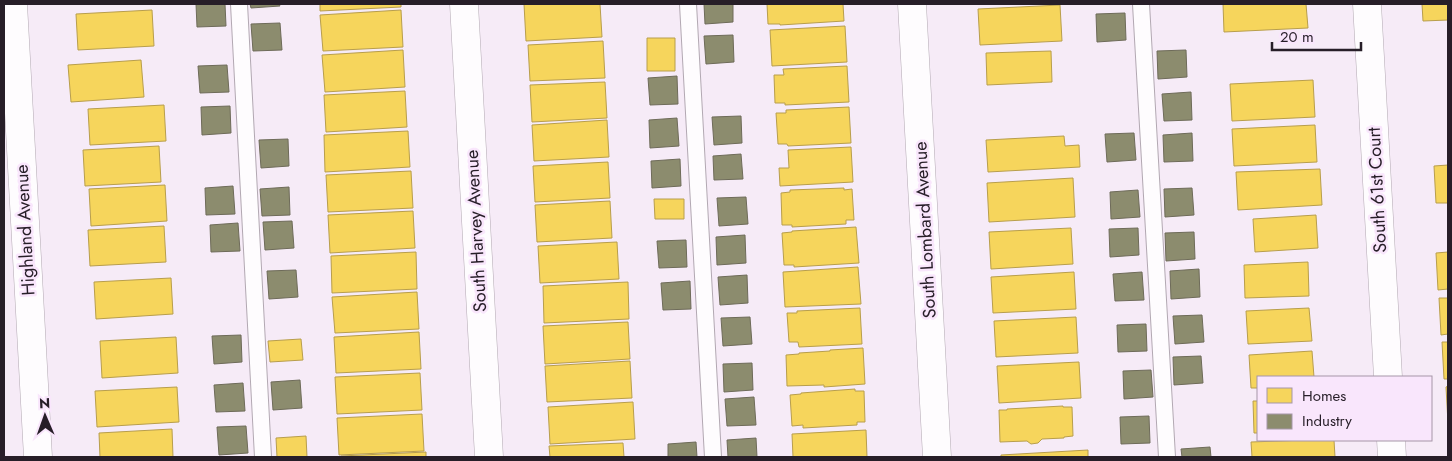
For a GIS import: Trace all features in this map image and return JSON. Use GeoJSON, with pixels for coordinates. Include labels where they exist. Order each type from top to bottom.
{"type":"FeatureCollection","features":[{"type":"Feature","properties":{"kind":"street","name":"Highland Avenue"},"geometry":{"type":"LineString","coordinates":[[13,4],[38,457]]}},
{"type":"Feature","properties":{"kind":"street","name":"South Harvey Avenue"},"geometry":{"type":"LineString","coordinates":[[464,4],[489,457]]}},
{"type":"Feature","properties":{"kind":"street","name":"South Lombard Avenue"},"geometry":{"type":"LineString","coordinates":[[912,4],[938,457]]}},
{"type":"Feature","properties":{"kind":"street","name":"South 61st Court"},"geometry":{"type":"LineString","coordinates":[[1367,4],[1388,376]]}},
{"type":"Feature","properties":{"kind":"street"},"geometry":{"type":"LineString","coordinates":[[1391,441],[1392,457]]}},
{"type":"Feature","properties":{"kind":"lane"},"geometry":{"type":"LineString","coordinates":[[238,4],[263,457]]}},
{"type":"Feature","properties":{"kind":"lane"},"geometry":{"type":"LineString","coordinates":[[688,4],[713,457]]}},
{"type":"Feature","properties":{"kind":"lane"},"geometry":{"type":"LineString","coordinates":[[1141,4],[1167,457]]}},
{"type":"Feature","properties":{"kind":"building: Homes"},"geometry":{"type":"Polygon","coordinates":[[[320,4],[401,4],[401,7],[320,11],[320,4]]]}},
{"type":"Feature","properties":{"kind":"building: Homes"},"geometry":{"type":"Polygon","coordinates":[[[524,4],[600,4],[602,37],[526,41],[524,4]]]}},
{"type":"Feature","properties":{"kind":"building: Homes"},"geometry":{"type":"Polygon","coordinates":[[[767,4],[843,4],[844,21],[768,24],[767,4]]]}},
{"type":"Feature","properties":{"kind":"building: Homes"},"geometry":{"type":"Polygon","coordinates":[[[1223,4],[1306,4],[1308,28],[1224,32],[1223,4]]]}},
{"type":"Feature","properties":{"kind":"building: Homes"},"geometry":{"type":"Polygon","coordinates":[[[1422,4],[1448,4],[1448,20],[1423,21],[1422,4]]]}},
{"type":"Feature","properties":{"kind":"building: Homes"},"geometry":{"type":"Polygon","coordinates":[[[1060,5],[1062,41],[980,45],[978,9],[1060,5]]]}},
{"type":"Feature","properties":{"kind":"building: Homes"},"geometry":{"type":"Polygon","coordinates":[[[152,10],[154,46],[78,50],[76,14],[152,10]]]}},
{"type":"Feature","properties":{"kind":"building: Homes"},"geometry":{"type":"Polygon","coordinates":[[[401,10],[403,47],[323,51],[320,15],[401,10]]]}},
{"type":"Feature","properties":{"kind":"building: Homes"},"geometry":{"type":"Polygon","coordinates":[[[845,26],[847,62],[772,66],[770,30],[845,26]]]}},
{"type":"Feature","properties":{"kind":"building: Homes"},"geometry":{"type":"Polygon","coordinates":[[[647,38],[675,38],[675,71],[647,71],[647,38]]]}},
{"type":"Feature","properties":{"kind":"building: Homes"},"geometry":{"type":"Polygon","coordinates":[[[603,41],[605,78],[530,81],[528,45],[603,41]]]}},
{"type":"Feature","properties":{"kind":"building: Homes"},"geometry":{"type":"Polygon","coordinates":[[[403,50],[405,87],[325,92],[322,55],[403,50]]]}},
{"type":"Feature","properties":{"kind":"building: Homes"},"geometry":{"type":"Polygon","coordinates":[[[1051,51],[1052,82],[987,85],[986,53],[1051,51]]]}},
{"type":"Feature","properties":{"kind":"building: Homes"},"geometry":{"type":"Polygon","coordinates":[[[141,60],[144,97],[71,102],[68,65],[141,60]]]}},
{"type":"Feature","properties":{"kind":"building: Homes"},"geometry":{"type":"Polygon","coordinates":[[[847,66],[849,102],[785,105],[785,103],[775,103],[774,75],[784,75],[783,69],[847,66]]]}},
{"type":"Feature","properties":{"kind":"building: Homes"},"geometry":{"type":"Polygon","coordinates":[[[1313,80],[1315,117],[1232,121],[1230,84],[1313,80]]]}},
{"type":"Feature","properties":{"kind":"building: Homes"},"geometry":{"type":"Polygon","coordinates":[[[605,82],[607,118],[532,122],[530,85],[605,82]]]}},
{"type":"Feature","properties":{"kind":"building: Homes"},"geometry":{"type":"Polygon","coordinates":[[[405,91],[407,127],[326,132],[324,95],[405,91]]]}},
{"type":"Feature","properties":{"kind":"building: Homes"},"geometry":{"type":"Polygon","coordinates":[[[164,105],[166,141],[90,145],[88,109],[164,105]]]}},
{"type":"Feature","properties":{"kind":"building: Homes"},"geometry":{"type":"Polygon","coordinates":[[[849,107],[851,143],[788,146],[787,144],[778,144],[776,113],[786,113],[786,110],[849,107]]]}},
{"type":"Feature","properties":{"kind":"building: Homes"},"geometry":{"type":"Polygon","coordinates":[[[607,120],[609,157],[534,161],[532,125],[607,120]]]}},
{"type":"Feature","properties":{"kind":"building: Homes"},"geometry":{"type":"Polygon","coordinates":[[[1315,125],[1317,162],[1234,166],[1232,129],[1315,125]]]}},
{"type":"Feature","properties":{"kind":"building: Homes"},"geometry":{"type":"Polygon","coordinates":[[[408,131],[410,167],[325,172],[324,135],[408,131]]]}},
{"type":"Feature","properties":{"kind":"building: Homes"},"geometry":{"type":"Polygon","coordinates":[[[1064,136],[1065,146],[1079,145],[1080,167],[988,172],[986,140],[1064,136]]]}},
{"type":"Feature","properties":{"kind":"building: Homes"},"geometry":{"type":"Polygon","coordinates":[[[159,146],[161,182],[85,186],[83,150],[159,146]]]}},
{"type":"Feature","properties":{"kind":"building: Homes"},"geometry":{"type":"Polygon","coordinates":[[[851,147],[853,182],[780,186],[779,168],[789,168],[788,150],[851,147]]]}},
{"type":"Feature","properties":{"kind":"building: Homes"},"geometry":{"type":"Polygon","coordinates":[[[608,162],[610,198],[535,202],[533,166],[608,162]]]}},
{"type":"Feature","properties":{"kind":"building: Homes"},"geometry":{"type":"Polygon","coordinates":[[[1448,165],[1448,203],[1436,203],[1434,166],[1448,165]]]}},
{"type":"Feature","properties":{"kind":"building: Homes"},"geometry":{"type":"Polygon","coordinates":[[[1320,169],[1322,205],[1238,210],[1236,172],[1320,169]]]}},
{"type":"Feature","properties":{"kind":"building: Homes"},"geometry":{"type":"Polygon","coordinates":[[[411,171],[413,208],[328,212],[326,175],[411,171]]]}},
{"type":"Feature","properties":{"kind":"building: Homes"},"geometry":{"type":"Polygon","coordinates":[[[1073,178],[1075,217],[989,222],[987,183],[1073,178]]]}},
{"type":"Feature","properties":{"kind":"building: Homes"},"geometry":{"type":"Polygon","coordinates":[[[165,185],[167,221],[91,226],[89,189],[165,185]]]}},
{"type":"Feature","properties":{"kind":"building: Homes"},"geometry":{"type":"Polygon","coordinates":[[[844,188],[844,190],[852,189],[854,220],[846,220],[846,224],[792,227],[792,225],[782,225],[781,193],[790,192],[790,190],[844,188]]]}},
{"type":"Feature","properties":{"kind":"building: Homes"},"geometry":{"type":"Polygon","coordinates":[[[654,199],[684,199],[684,219],[655,219],[654,199]]]}},
{"type":"Feature","properties":{"kind":"building: Homes"},"geometry":{"type":"Polygon","coordinates":[[[610,201],[612,238],[537,242],[535,205],[610,201]]]}},
{"type":"Feature","properties":{"kind":"building: Homes"},"geometry":{"type":"Polygon","coordinates":[[[413,211],[415,248],[330,253],[328,215],[413,211]]]}},
{"type":"Feature","properties":{"kind":"building: Homes"},"geometry":{"type":"Polygon","coordinates":[[[1316,215],[1318,248],[1255,252],[1253,219],[1316,215]]]}},
{"type":"Feature","properties":{"kind":"building: Homes"},"geometry":{"type":"Polygon","coordinates":[[[164,226],[166,262],[90,266],[88,230],[164,226]]]}},
{"type":"Feature","properties":{"kind":"building: Homes"},"geometry":{"type":"Polygon","coordinates":[[[856,227],[859,263],[794,267],[794,265],[784,265],[782,233],[856,227]]]}},
{"type":"Feature","properties":{"kind":"building: Homes"},"geometry":{"type":"Polygon","coordinates":[[[1071,228],[1073,264],[991,269],[989,232],[1071,228]]]}},
{"type":"Feature","properties":{"kind":"building: Homes"},"geometry":{"type":"Polygon","coordinates":[[[617,242],[619,279],[540,283],[538,246],[617,242]]]}},
{"type":"Feature","properties":{"kind":"building: Homes"},"geometry":{"type":"Polygon","coordinates":[[[416,252],[417,289],[332,293],[331,256],[416,252]]]}},
{"type":"Feature","properties":{"kind":"building: Homes"},"geometry":{"type":"Polygon","coordinates":[[[1448,252],[1448,289],[1438,290],[1436,253],[1448,252]]]}},
{"type":"Feature","properties":{"kind":"building: Homes"},"geometry":{"type":"Polygon","coordinates":[[[1308,262],[1309,296],[1245,298],[1244,265],[1308,262]]]}},
{"type":"Feature","properties":{"kind":"building: Homes"},"geometry":{"type":"Polygon","coordinates":[[[858,267],[861,304],[785,307],[783,272],[858,267]]]}},
{"type":"Feature","properties":{"kind":"building: Homes"},"geometry":{"type":"Polygon","coordinates":[[[1074,272],[1076,309],[993,313],[991,277],[1074,272]]]}},
{"type":"Feature","properties":{"kind":"building: Homes"},"geometry":{"type":"Polygon","coordinates":[[[171,278],[173,314],[96,319],[94,282],[171,278]]]}},
{"type":"Feature","properties":{"kind":"building: Homes"},"geometry":{"type":"Polygon","coordinates":[[[628,282],[629,319],[544,323],[543,286],[628,282]]]}},
{"type":"Feature","properties":{"kind":"building: Homes"},"geometry":{"type":"Polygon","coordinates":[[[417,292],[419,329],[335,333],[332,297],[417,292]]]}},
{"type":"Feature","properties":{"kind":"building: Homes"},"geometry":{"type":"Polygon","coordinates":[[[1439,298],[1448,298],[1448,334],[1441,335],[1439,298]]]}},
{"type":"Feature","properties":{"kind":"building: Homes"},"geometry":{"type":"Polygon","coordinates":[[[860,308],[862,344],[799,347],[798,342],[789,342],[787,313],[860,308]]]}},
{"type":"Feature","properties":{"kind":"building: Homes"},"geometry":{"type":"Polygon","coordinates":[[[1309,308],[1312,341],[1248,344],[1246,311],[1309,308]]]}},
{"type":"Feature","properties":{"kind":"building: Homes"},"geometry":{"type":"Polygon","coordinates":[[[1076,317],[1078,353],[996,357],[994,321],[1076,317]]]}},
{"type":"Feature","properties":{"kind":"building: Homes"},"geometry":{"type":"Polygon","coordinates":[[[628,322],[630,359],[545,364],[543,326],[628,322]]]}},
{"type":"Feature","properties":{"kind":"building: Homes"},"geometry":{"type":"Polygon","coordinates":[[[419,332],[421,369],[336,373],[334,337],[419,332]]]}},
{"type":"Feature","properties":{"kind":"building: Homes"},"geometry":{"type":"Polygon","coordinates":[[[176,337],[178,373],[102,378],[100,341],[176,337]]]}},
{"type":"Feature","properties":{"kind":"building: Homes"},"geometry":{"type":"Polygon","coordinates":[[[301,339],[303,360],[270,362],[268,341],[301,339]]]}},
{"type":"Feature","properties":{"kind":"building: Homes"},"geometry":{"type":"Polygon","coordinates":[[[1442,342],[1448,342],[1448,379],[1444,379],[1442,342]]]}},
{"type":"Feature","properties":{"kind":"building: Homes"},"geometry":{"type":"Polygon","coordinates":[[[863,348],[865,384],[824,387],[824,385],[787,386],[786,355],[863,348]]]}},
{"type":"Feature","properties":{"kind":"building: Homes"},"geometry":{"type":"Polygon","coordinates":[[[1312,351],[1314,376],[1257,376],[1257,388],[1251,388],[1249,355],[1312,351]]]}},
{"type":"Feature","properties":{"kind":"building: Homes"},"geometry":{"type":"Polygon","coordinates":[[[630,361],[632,398],[547,402],[545,366],[630,361]]]}},
{"type":"Feature","properties":{"kind":"building: Homes"},"geometry":{"type":"Polygon","coordinates":[[[1079,362],[1081,398],[999,403],[997,366],[1079,362]]]}},
{"type":"Feature","properties":{"kind":"building: Homes"},"geometry":{"type":"Polygon","coordinates":[[[420,373],[422,410],[337,414],[335,377],[420,373]]]}},
{"type":"Feature","properties":{"kind":"building: Homes"},"geometry":{"type":"Polygon","coordinates":[[[1448,386],[1448,423],[1446,387],[1448,386]]]}},
{"type":"Feature","properties":{"kind":"building: Homes"},"geometry":{"type":"Polygon","coordinates":[[[177,387],[179,422],[97,427],[95,391],[177,387]]]}},
{"type":"Feature","properties":{"kind":"building: Homes"},"geometry":{"type":"Polygon","coordinates":[[[855,389],[855,391],[864,391],[865,422],[857,422],[857,425],[803,428],[803,425],[792,426],[790,395],[855,389]]]}},
{"type":"Feature","properties":{"kind":"building: Homes"},"geometry":{"type":"Polygon","coordinates":[[[1253,401],[1257,401],[1257,433],[1254,433],[1253,401]]]}},
{"type":"Feature","properties":{"kind":"building: Homes"},"geometry":{"type":"Polygon","coordinates":[[[633,402],[635,439],[550,444],[548,407],[633,402]]]}},
{"type":"Feature","properties":{"kind":"building: Homes"},"geometry":{"type":"Polygon","coordinates":[[[1072,407],[1073,436],[1042,439],[1038,443],[1031,444],[1027,441],[1000,442],[999,410],[1072,407]]]}},
{"type":"Feature","properties":{"kind":"building: Homes"},"geometry":{"type":"Polygon","coordinates":[[[422,414],[424,451],[339,455],[337,418],[422,414]]]}},
{"type":"Feature","properties":{"kind":"building: Homes"},"geometry":{"type":"Polygon","coordinates":[[[172,429],[173,457],[100,457],[99,433],[172,429]]]}},
{"type":"Feature","properties":{"kind":"building: Homes"},"geometry":{"type":"Polygon","coordinates":[[[866,430],[867,457],[793,457],[792,434],[866,430]]]}},
{"type":"Feature","properties":{"kind":"building: Homes"},"geometry":{"type":"Polygon","coordinates":[[[306,436],[307,457],[277,457],[276,438],[306,436]]]}},
{"type":"Feature","properties":{"kind":"building: Homes"},"geometry":{"type":"Polygon","coordinates":[[[1334,441],[1335,457],[1252,457],[1251,442],[1334,441]]]}},
{"type":"Feature","properties":{"kind":"building: Homes"},"geometry":{"type":"Polygon","coordinates":[[[623,443],[624,457],[550,457],[549,446],[623,443]]]}},
{"type":"Feature","properties":{"kind":"building: Homes"},"geometry":{"type":"Polygon","coordinates":[[[1088,450],[1088,457],[1001,457],[1001,455],[1088,450]]]}},
{"type":"Feature","properties":{"kind":"building: Homes"},"geometry":{"type":"Polygon","coordinates":[[[426,452],[426,457],[341,457],[341,456],[426,452]]]}},
{"type":"Feature","properties":{"kind":"building: Industry"},"geometry":{"type":"Polygon","coordinates":[[[196,4],[225,4],[226,26],[197,27],[196,4]]]}},
{"type":"Feature","properties":{"kind":"building: Industry"},"geometry":{"type":"Polygon","coordinates":[[[250,4],[279,4],[280,6],[251,8],[250,4]]]}},
{"type":"Feature","properties":{"kind":"building: Industry"},"geometry":{"type":"Polygon","coordinates":[[[704,4],[733,4],[733,22],[705,24],[704,4]]]}},
{"type":"Feature","properties":{"kind":"building: Industry"},"geometry":{"type":"Polygon","coordinates":[[[1125,13],[1126,40],[1097,42],[1096,14],[1125,13]]]}},
{"type":"Feature","properties":{"kind":"building: Industry"},"geometry":{"type":"Polygon","coordinates":[[[280,23],[282,50],[253,51],[251,24],[280,23]]]}},
{"type":"Feature","properties":{"kind":"building: Industry"},"geometry":{"type":"Polygon","coordinates":[[[733,35],[734,62],[706,64],[704,36],[733,35]]]}},
{"type":"Feature","properties":{"kind":"building: Industry"},"geometry":{"type":"Polygon","coordinates":[[[1186,50],[1187,77],[1158,79],[1157,51],[1186,50]]]}},
{"type":"Feature","properties":{"kind":"building: Industry"},"geometry":{"type":"Polygon","coordinates":[[[227,65],[229,92],[200,93],[198,66],[227,65]]]}},
{"type":"Feature","properties":{"kind":"building: Industry"},"geometry":{"type":"Polygon","coordinates":[[[677,76],[678,104],[650,105],[648,78],[677,76]]]}},
{"type":"Feature","properties":{"kind":"building: Industry"},"geometry":{"type":"Polygon","coordinates":[[[1191,92],[1192,120],[1164,121],[1162,94],[1191,92]]]}},
{"type":"Feature","properties":{"kind":"building: Industry"},"geometry":{"type":"Polygon","coordinates":[[[230,106],[231,133],[202,135],[201,107],[230,106]]]}},
{"type":"Feature","properties":{"kind":"building: Industry"},"geometry":{"type":"Polygon","coordinates":[[[741,116],[742,143],[714,145],[712,117],[741,116]]]}},
{"type":"Feature","properties":{"kind":"building: Industry"},"geometry":{"type":"Polygon","coordinates":[[[677,118],[679,146],[650,148],[649,120],[677,118]]]}},
{"type":"Feature","properties":{"kind":"building: Industry"},"geometry":{"type":"Polygon","coordinates":[[[1134,133],[1136,160],[1107,162],[1105,134],[1134,133]]]}},
{"type":"Feature","properties":{"kind":"building: Industry"},"geometry":{"type":"Polygon","coordinates":[[[1192,133],[1193,161],[1164,162],[1163,135],[1192,133]]]}},
{"type":"Feature","properties":{"kind":"building: Industry"},"geometry":{"type":"Polygon","coordinates":[[[288,139],[289,166],[261,168],[259,140],[288,139]]]}},
{"type":"Feature","properties":{"kind":"building: Industry"},"geometry":{"type":"Polygon","coordinates":[[[741,154],[743,179],[714,180],[713,156],[741,154]]]}},
{"type":"Feature","properties":{"kind":"building: Industry"},"geometry":{"type":"Polygon","coordinates":[[[680,159],[681,186],[652,188],[651,161],[680,159]]]}},
{"type":"Feature","properties":{"kind":"building: Industry"},"geometry":{"type":"Polygon","coordinates":[[[233,186],[235,214],[206,215],[205,188],[233,186]]]}},
{"type":"Feature","properties":{"kind":"building: Industry"},"geometry":{"type":"Polygon","coordinates":[[[289,187],[290,215],[262,216],[260,189],[289,187]]]}},
{"type":"Feature","properties":{"kind":"building: Industry"},"geometry":{"type":"Polygon","coordinates":[[[1192,188],[1194,215],[1165,217],[1164,189],[1192,188]]]}},
{"type":"Feature","properties":{"kind":"building: Industry"},"geometry":{"type":"Polygon","coordinates":[[[1138,190],[1140,217],[1111,219],[1110,192],[1138,190]]]}},
{"type":"Feature","properties":{"kind":"building: Industry"},"geometry":{"type":"Polygon","coordinates":[[[746,197],[748,224],[719,226],[717,198],[746,197]]]}},
{"type":"Feature","properties":{"kind":"building: Industry"},"geometry":{"type":"Polygon","coordinates":[[[292,221],[294,248],[265,250],[263,222],[292,221]]]}},
{"type":"Feature","properties":{"kind":"building: Industry"},"geometry":{"type":"Polygon","coordinates":[[[238,223],[240,251],[211,252],[210,225],[238,223]]]}},
{"type":"Feature","properties":{"kind":"building: Industry"},"geometry":{"type":"Polygon","coordinates":[[[1138,228],[1139,255],[1110,257],[1109,229],[1138,228]]]}},
{"type":"Feature","properties":{"kind":"building: Industry"},"geometry":{"type":"Polygon","coordinates":[[[1194,232],[1195,259],[1166,261],[1165,233],[1194,232]]]}},
{"type":"Feature","properties":{"kind":"building: Industry"},"geometry":{"type":"Polygon","coordinates":[[[745,235],[746,263],[717,265],[716,237],[745,235]]]}},
{"type":"Feature","properties":{"kind":"building: Industry"},"geometry":{"type":"Polygon","coordinates":[[[686,240],[687,267],[659,268],[657,241],[686,240]]]}},
{"type":"Feature","properties":{"kind":"building: Industry"},"geometry":{"type":"Polygon","coordinates":[[[1199,269],[1200,297],[1171,299],[1170,271],[1199,269]]]}},
{"type":"Feature","properties":{"kind":"building: Industry"},"geometry":{"type":"Polygon","coordinates":[[[296,270],[298,297],[269,299],[267,271],[296,270]]]}},
{"type":"Feature","properties":{"kind":"building: Industry"},"geometry":{"type":"Polygon","coordinates":[[[1142,272],[1144,300],[1115,301],[1113,274],[1142,272]]]}},
{"type":"Feature","properties":{"kind":"building: Industry"},"geometry":{"type":"Polygon","coordinates":[[[747,275],[748,303],[720,305],[718,277],[747,275]]]}},
{"type":"Feature","properties":{"kind":"building: Industry"},"geometry":{"type":"Polygon","coordinates":[[[690,281],[691,309],[663,310],[661,283],[690,281]]]}},
{"type":"Feature","properties":{"kind":"building: Industry"},"geometry":{"type":"Polygon","coordinates":[[[1202,315],[1204,342],[1175,344],[1173,316],[1202,315]]]}},
{"type":"Feature","properties":{"kind":"building: Industry"},"geometry":{"type":"Polygon","coordinates":[[[750,317],[752,344],[723,346],[721,318],[750,317]]]}},
{"type":"Feature","properties":{"kind":"building: Industry"},"geometry":{"type":"Polygon","coordinates":[[[1146,324],[1147,351],[1118,352],[1117,325],[1146,324]]]}},
{"type":"Feature","properties":{"kind":"building: Industry"},"geometry":{"type":"Polygon","coordinates":[[[241,335],[242,362],[214,364],[212,336],[241,335]]]}},
{"type":"Feature","properties":{"kind":"building: Industry"},"geometry":{"type":"Polygon","coordinates":[[[1201,356],[1203,383],[1174,385],[1173,357],[1201,356]]]}},
{"type":"Feature","properties":{"kind":"building: Industry"},"geometry":{"type":"Polygon","coordinates":[[[752,363],[753,390],[724,392],[723,364],[752,363]]]}},
{"type":"Feature","properties":{"kind":"building: Industry"},"geometry":{"type":"Polygon","coordinates":[[[1151,370],[1153,397],[1124,399],[1123,371],[1151,370]]]}},
{"type":"Feature","properties":{"kind":"building: Industry"},"geometry":{"type":"Polygon","coordinates":[[[300,380],[302,408],[273,410],[271,382],[300,380]]]}},
{"type":"Feature","properties":{"kind":"building: Industry"},"geometry":{"type":"Polygon","coordinates":[[[243,383],[245,411],[216,412],[214,385],[243,383]]]}},
{"type":"Feature","properties":{"kind":"building: Industry"},"geometry":{"type":"Polygon","coordinates":[[[754,397],[756,425],[727,426],[725,399],[754,397]]]}},
{"type":"Feature","properties":{"kind":"building: Industry"},"geometry":{"type":"Polygon","coordinates":[[[1149,416],[1150,443],[1121,444],[1120,417],[1149,416]]]}},
{"type":"Feature","properties":{"kind":"building: Industry"},"geometry":{"type":"Polygon","coordinates":[[[246,426],[248,453],[219,455],[217,427],[246,426]]]}},
{"type":"Feature","properties":{"kind":"building: Industry"},"geometry":{"type":"Polygon","coordinates":[[[756,438],[757,457],[728,457],[727,440],[756,438]]]}},
{"type":"Feature","properties":{"kind":"building: Industry"},"geometry":{"type":"Polygon","coordinates":[[[696,442],[697,457],[668,457],[668,444],[696,442]]]}},
{"type":"Feature","properties":{"kind":"building: Industry"},"geometry":{"type":"Polygon","coordinates":[[[1210,447],[1211,457],[1182,457],[1181,449],[1210,447]]]}}]}
